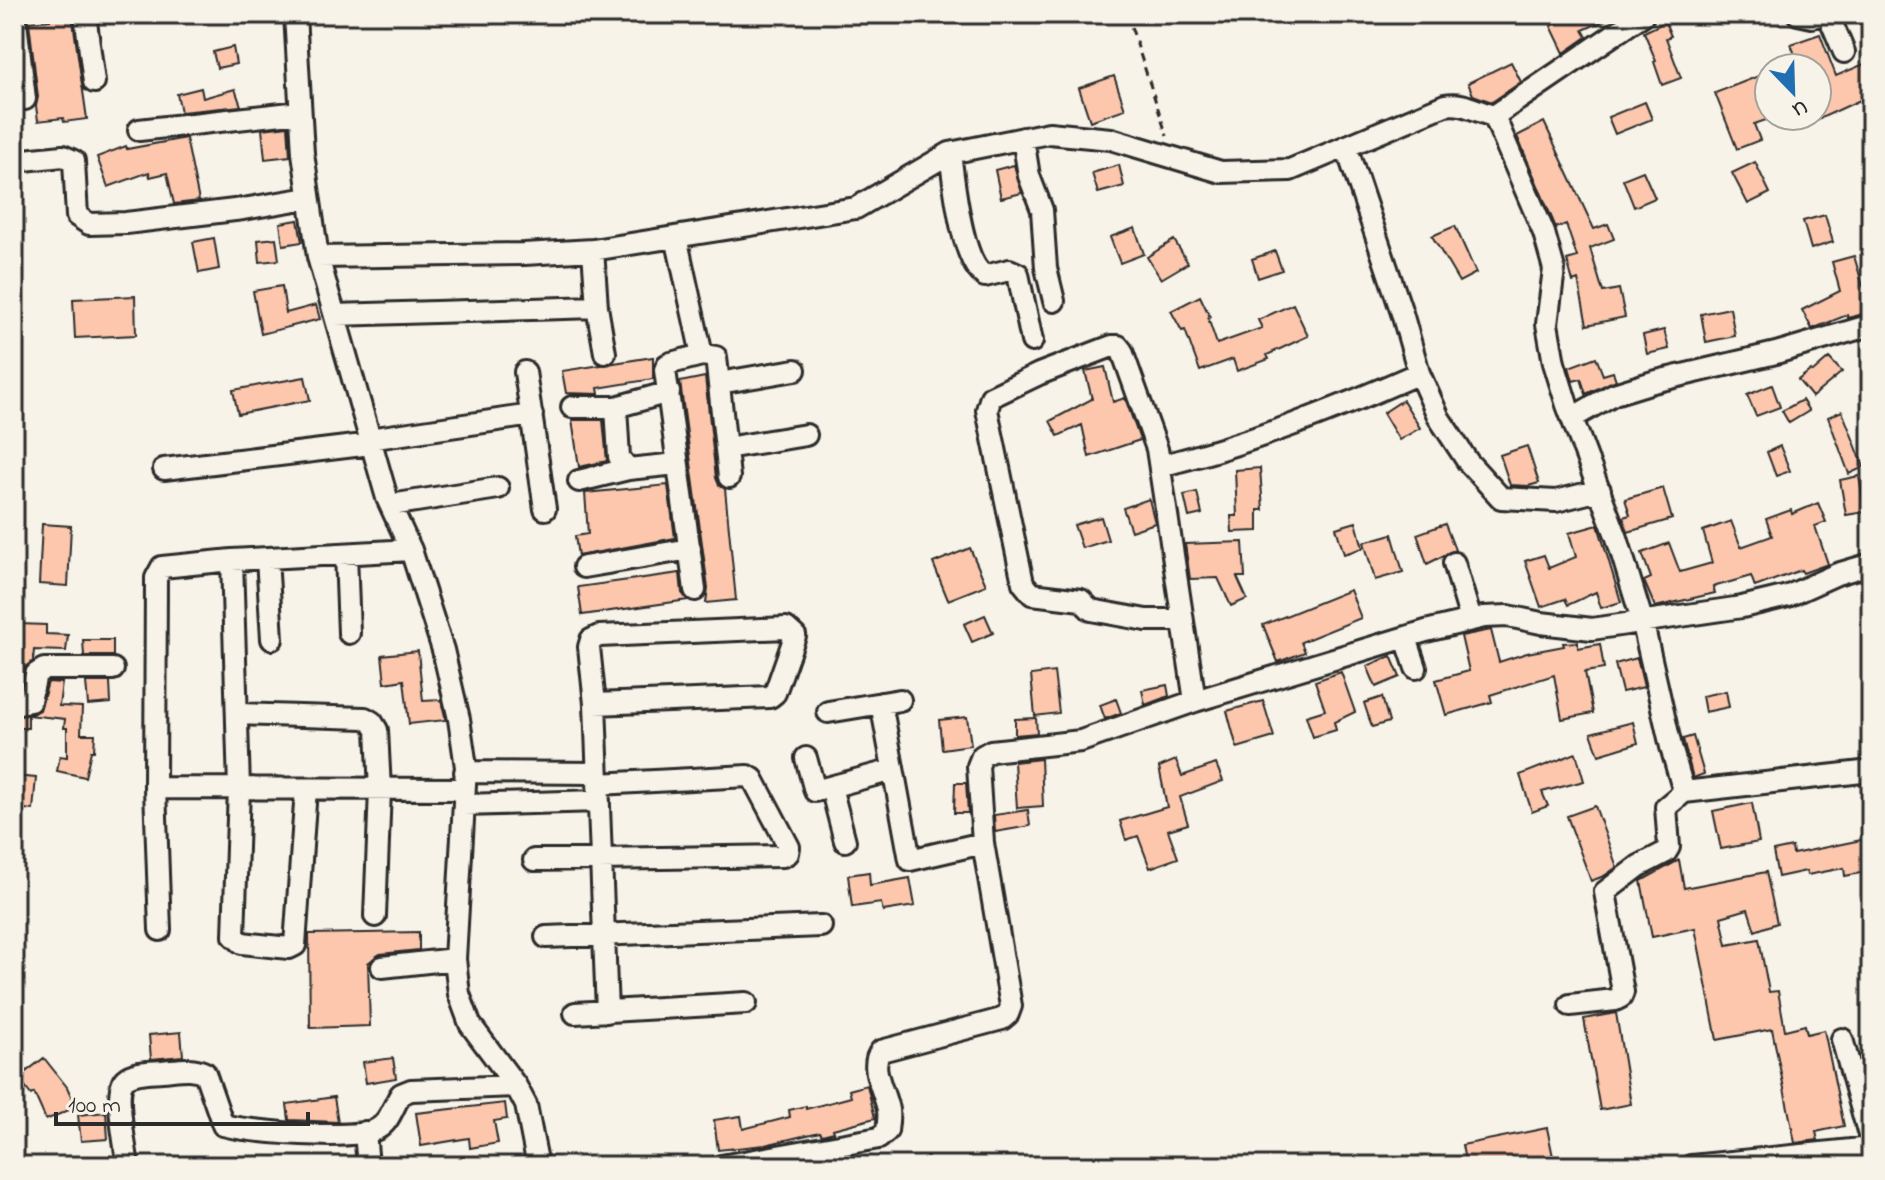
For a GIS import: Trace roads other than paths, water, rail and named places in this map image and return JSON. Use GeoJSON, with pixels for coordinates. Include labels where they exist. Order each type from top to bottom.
{"type":"FeatureCollection","features":[{"type":"Feature","properties":{"kind":"street"},"geometry":{"type":"LineString","coordinates":[[15,14],[25,99]]}},
{"type":"Feature","properties":{"kind":"street"},"geometry":{"type":"LineString","coordinates":[[85,14],[94,82]]}},
{"type":"Feature","properties":{"kind":"street"},"geometry":{"type":"LineString","coordinates":[[295,14],[308,198],[318,257],[370,442],[391,505],[411,550],[443,650],[459,719],[464,789],[455,959],[459,994],[470,1024],[516,1086],[526,1105],[538,1166]]}},
{"type":"Feature","properties":{"kind":"street"},"geometry":{"type":"LineString","coordinates":[[318,257],[593,250],[856,208],[950,153],[1049,133],[1111,139],[1221,172],[1290,170],[1445,105],[1463,104],[1494,116],[1644,14]]}},
{"type":"Feature","properties":{"kind":"street"},"geometry":{"type":"LineString","coordinates":[[1798,14],[1812,17],[1826,14],[1844,52]]}},
{"type":"Feature","properties":{"kind":"street"},"geometry":{"type":"LineString","coordinates":[[139,130],[300,112]]}},
{"type":"Feature","properties":{"kind":"street"},"geometry":{"type":"LineString","coordinates":[[1494,116],[1544,233],[1554,269],[1547,324],[1554,363],[1642,620],[1684,792]]}},
{"type":"Feature","properties":{"kind":"street"},"geometry":{"type":"LineString","coordinates":[[1023,138],[1031,185],[1042,210],[1046,268],[1054,301]]}},
{"type":"Feature","properties":{"kind":"street"},"geometry":{"type":"LineString","coordinates":[[1346,146],[1419,373],[1439,418],[1468,462],[1501,498],[1556,501],[1600,490]]}},
{"type":"Feature","properties":{"kind":"street"},"geometry":{"type":"LineString","coordinates":[[950,153],[969,254],[978,272],[985,276],[1009,270],[1018,274],[1032,341]]}},
{"type":"Feature","properties":{"kind":"street"},"geometry":{"type":"LineString","coordinates":[[14,161],[63,156],[74,161],[77,216],[89,224],[171,218],[308,198]]}},
{"type":"Feature","properties":{"kind":"street"},"geometry":{"type":"LineString","coordinates":[[676,237],[702,355]]}},
{"type":"Feature","properties":{"kind":"street"},"geometry":{"type":"LineString","coordinates":[[593,250],[597,307],[605,353]]}},
{"type":"Feature","properties":{"kind":"street"},"geometry":{"type":"LineString","coordinates":[[335,315],[597,307]]}},
{"type":"Feature","properties":{"kind":"street"},"geometry":{"type":"LineString","coordinates":[[1572,418],[1614,394],[1776,353],[1871,325]]}},
{"type":"Feature","properties":{"kind":"street"},"geometry":{"type":"LineString","coordinates":[[1182,620],[1146,620],[1105,613],[1091,610],[1081,600],[1032,594],[1023,583],[998,467],[987,410],[991,397],[1062,365],[1118,346],[1122,351],[1160,466],[1195,701]]}},
{"type":"Feature","properties":{"kind":"street"},"geometry":{"type":"LineString","coordinates":[[695,590],[667,365],[702,355],[716,357],[729,477]]}},
{"type":"Feature","properties":{"kind":"street"},"geometry":{"type":"LineString","coordinates":[[719,383],[795,370]]}},
{"type":"Feature","properties":{"kind":"street"},"geometry":{"type":"LineString","coordinates":[[525,372],[545,509]]}},
{"type":"Feature","properties":{"kind":"street"},"geometry":{"type":"LineString","coordinates":[[1160,466],[1214,453],[1360,399],[1419,373]]}},
{"type":"Feature","properties":{"kind":"street"},"geometry":{"type":"LineString","coordinates":[[572,407],[616,407],[669,392]]}},
{"type":"Feature","properties":{"kind":"street"},"geometry":{"type":"LineString","coordinates":[[616,407],[619,457],[628,469]]}},
{"type":"Feature","properties":{"kind":"street"},"geometry":{"type":"LineString","coordinates":[[164,469],[370,442],[532,415]]}},
{"type":"Feature","properties":{"kind":"street"},"geometry":{"type":"LineString","coordinates":[[726,448],[806,435]]}},
{"type":"Feature","properties":{"kind":"street"},"geometry":{"type":"LineString","coordinates":[[579,481],[628,469],[677,464]]}},
{"type":"Feature","properties":{"kind":"street"},"geometry":{"type":"LineString","coordinates":[[391,505],[498,488]]}},
{"type":"Feature","properties":{"kind":"street"},"geometry":{"type":"LineString","coordinates":[[584,567],[690,549]]}},
{"type":"Feature","properties":{"kind":"street"},"geometry":{"type":"LineString","coordinates":[[160,930],[155,788],[156,578],[162,567],[411,550]]}},
{"type":"Feature","properties":{"kind":"street"},"geometry":{"type":"LineString","coordinates":[[346,554],[349,633]]}},
{"type":"Feature","properties":{"kind":"street"},"geometry":{"type":"LineString","coordinates":[[267,558],[272,639]]}},
{"type":"Feature","properties":{"kind":"street"},"geometry":{"type":"LineString","coordinates":[[232,560],[239,788],[234,936],[242,943],[289,948],[295,945],[306,789]]}},
{"type":"Feature","properties":{"kind":"street"},"geometry":{"type":"LineString","coordinates":[[1454,563],[1471,620]]}},
{"type":"Feature","properties":{"kind":"street"},"geometry":{"type":"LineString","coordinates":[[721,1166],[879,1138],[887,1131],[889,1115],[875,1066],[876,1057],[881,1051],[1002,1019],[1008,1014],[1011,1006],[983,843],[978,766],[982,756],[991,751],[1081,741],[1195,701],[1471,620],[1508,616],[1592,629],[1757,604],[1788,596],[1837,574],[1871,564]]}},
{"type":"Feature","properties":{"kind":"street"},"geometry":{"type":"LineString","coordinates":[[595,704],[770,697],[775,693],[795,636],[786,628],[599,636],[591,640],[607,1012]]}},
{"type":"Feature","properties":{"kind":"street"},"geometry":{"type":"LineString","coordinates":[[1406,638],[1416,668]]}},
{"type":"Feature","properties":{"kind":"street"},"geometry":{"type":"LineString","coordinates":[[14,704],[30,701],[36,674],[44,669],[113,669]]}},
{"type":"Feature","properties":{"kind":"street"},"geometry":{"type":"LineString","coordinates":[[828,712],[890,701],[893,770],[910,860],[983,843]]}},
{"type":"Feature","properties":{"kind":"street"},"geometry":{"type":"LineString","coordinates":[[237,714],[365,718],[372,722],[377,730],[380,790],[375,916]]}},
{"type":"Feature","properties":{"kind":"street"},"geometry":{"type":"LineString","coordinates":[[806,758],[815,791],[893,770]]}},
{"type":"Feature","properties":{"kind":"street"},"geometry":{"type":"LineString","coordinates":[[1570,1005],[1621,997],[1623,992],[1605,892],[1639,866],[1666,852],[1669,847],[1666,807],[1684,792],[1871,771]]}},
{"type":"Feature","properties":{"kind":"street"},"geometry":{"type":"LineString","coordinates":[[155,788],[464,789],[598,786],[748,776],[753,779],[789,847],[788,853],[783,856],[534,860]]}},
{"type":"Feature","properties":{"kind":"street"},"geometry":{"type":"LineString","coordinates":[[464,789],[598,786]]}},
{"type":"Feature","properties":{"kind":"street"},"geometry":{"type":"LineString","coordinates":[[831,787],[845,841]]}},
{"type":"Feature","properties":{"kind":"street"},"geometry":{"type":"LineString","coordinates":[[546,937],[821,926]]}},
{"type":"Feature","properties":{"kind":"street"},"geometry":{"type":"LineString","coordinates":[[382,967],[455,959]]}},
{"type":"Feature","properties":{"kind":"street"},"geometry":{"type":"LineString","coordinates":[[575,1013],[746,1003]]}},
{"type":"Feature","properties":{"kind":"street"},"geometry":{"type":"LineString","coordinates":[[1691,1166],[1871,1145],[1865,1093],[1842,1039]]}},
{"type":"Feature","properties":{"kind":"street"},"geometry":{"type":"LineString","coordinates":[[128,1166],[120,1107],[121,1087],[126,1079],[143,1072],[194,1068],[205,1073],[223,1125],[295,1133],[376,1130],[387,1121],[401,1094],[411,1090],[516,1086]]}},
{"type":"Feature","properties":{"kind":"street"},"geometry":{"type":"LineString","coordinates":[[365,1132],[368,1166]]}}]}
